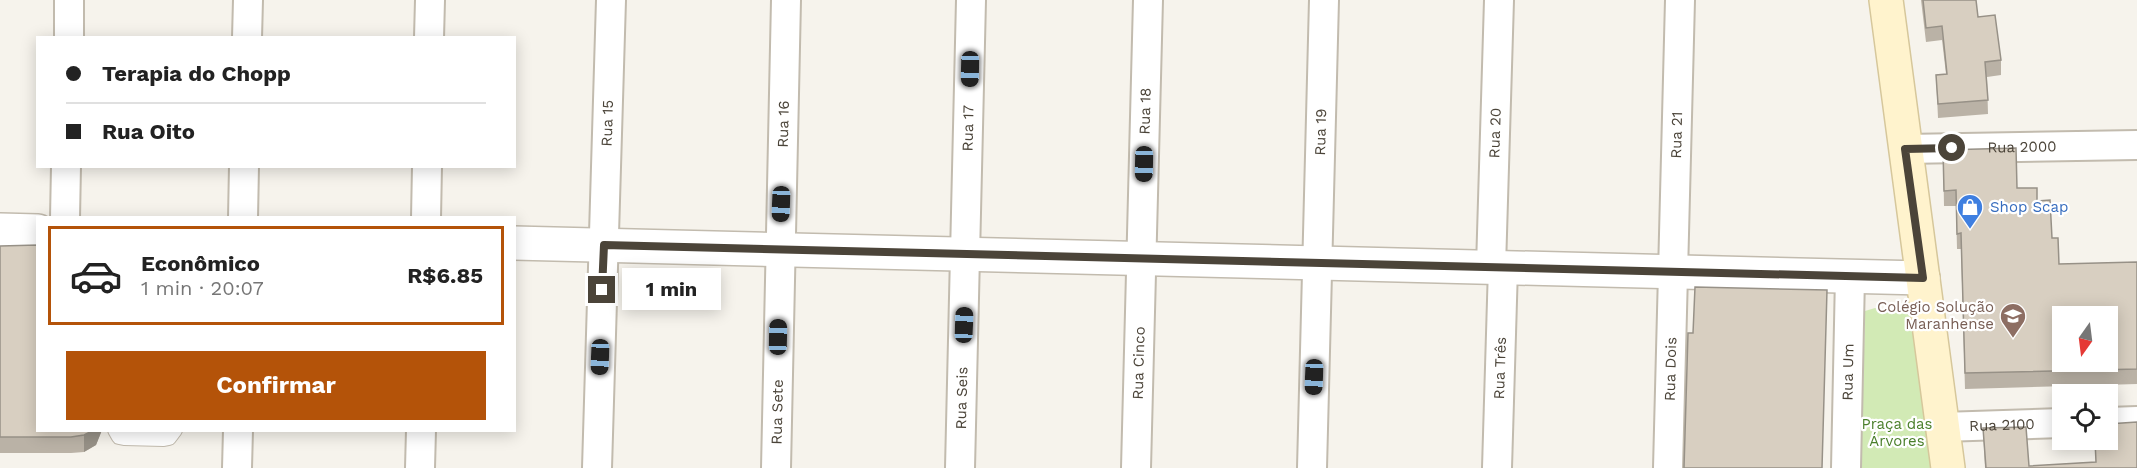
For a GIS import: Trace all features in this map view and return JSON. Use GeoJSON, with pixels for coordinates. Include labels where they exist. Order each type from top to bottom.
{"type":"FeatureCollection","features":[{"type":"Feature","properties":{"kind":"main road"},"geometry":{"type":"LineString","coordinates":[[1886,0],[1948,468]]}},
{"type":"Feature","properties":{"kind":"street"},"geometry":{"type":"LineString","coordinates":[[69,0],[69,36]]}},
{"type":"Feature","properties":{"kind":"street"},"geometry":{"type":"LineString","coordinates":[[248,0],[248,36]]}},
{"type":"Feature","properties":{"kind":"street"},"geometry":{"type":"LineString","coordinates":[[429,36],[430,0]]}},
{"type":"Feature","properties":{"kind":"street","name":"Rua 15"},"geometry":{"type":"LineString","coordinates":[[597,468],[611,0]]}},
{"type":"Feature","properties":{"kind":"street","name":"Rua 16"},"geometry":{"type":"LineString","coordinates":[[780,250],[786,0]]}},
{"type":"Feature","properties":{"kind":"street","name":"Rua 17"},"geometry":{"type":"LineString","coordinates":[[966,254],[971,0]]}},
{"type":"Feature","properties":{"kind":"street","name":"Rua 18"},"geometry":{"type":"LineString","coordinates":[[1142,258],[1148,0]]}},
{"type":"Feature","properties":{"kind":"street","name":"Rua 19"},"geometry":{"type":"LineString","coordinates":[[1312,468],[1324,0]]}},
{"type":"Feature","properties":{"kind":"street","name":"Rua 20"},"geometry":{"type":"LineString","coordinates":[[1497,267],[1499,0]]}},
{"type":"Feature","properties":{"kind":"street","name":"Rua 21"},"geometry":{"type":"LineString","coordinates":[[1672,271],[1680,0]]}},
{"type":"Feature","properties":{"kind":"street","name":"Rua 2000"},"geometry":{"type":"LineString","coordinates":[[1905,149],[2137,145]]}},
{"type":"Feature","properties":{"kind":"street"},"geometry":{"type":"LineString","coordinates":[[65,216],[66,168]]}},
{"type":"Feature","properties":{"kind":"street"},"geometry":{"type":"LineString","coordinates":[[243,216],[244,168]]}},
{"type":"Feature","properties":{"kind":"street"},"geometry":{"type":"LineString","coordinates":[[426,216],[427,168]]}},
{"type":"Feature","properties":{"kind":"street"},"geometry":{"type":"LineString","coordinates":[[0,230],[36,231]]}},
{"type":"Feature","properties":{"kind":"street"},"geometry":{"type":"LineString","coordinates":[[516,243],[1923,278]]}},
{"type":"Feature","properties":{"kind":"street","name":"Rua Sete"},"geometry":{"type":"LineString","coordinates":[[776,468],[780,250]]}},
{"type":"Feature","properties":{"kind":"street","name":"Rua Seis"},"geometry":{"type":"LineString","coordinates":[[960,468],[966,254]]}},
{"type":"Feature","properties":{"kind":"street","name":"Rua Cinco"},"geometry":{"type":"LineString","coordinates":[[1136,468],[1142,258]]}},
{"type":"Feature","properties":{"kind":"street","name":"Rua Três"},"geometry":{"type":"LineString","coordinates":[[1497,267],[1497,468]]}},
{"type":"Feature","properties":{"kind":"street","name":"Rua Dois"},"geometry":{"type":"LineString","coordinates":[[1668,468],[1672,271]]}},
{"type":"Feature","properties":{"kind":"street","name":"Rua Um"},"geometry":{"type":"LineString","coordinates":[[1846,468],[1850,276]]}},
{"type":"Feature","properties":{"kind":"street"},"geometry":{"type":"LineString","coordinates":[[2118,422],[2137,421]]}},
{"type":"Feature","properties":{"kind":"street","name":"Rua 2100"},"geometry":{"type":"LineString","coordinates":[[1942,427],[2052,423]]}},
{"type":"Feature","properties":{"kind":"street"},"geometry":{"type":"LineString","coordinates":[[237,468],[238,432]]}},
{"type":"Feature","properties":{"kind":"street"},"geometry":{"type":"LineString","coordinates":[[420,468],[421,432]]}},
{"type":"Feature","properties":{"kind":"lane"},"geometry":{"type":"LineString","coordinates":[[115,432],[119,437],[144,439],[169,438],[174,432]]}},
{"type":"Feature","properties":{"kind":"green space","name":"Praça das Árvores"},"geometry":{"type":"Polygon","coordinates":[[[1875,308],[1904,311],[1919,325],[1936,468],[1861,468],[1865,311],[1875,308]]]}},
{"type":"Feature","properties":{"kind":"building"},"geometry":{"type":"Polygon","coordinates":[[[1923,0],[1976,0],[1978,17],[1995,15],[2001,60],[1985,62],[1988,100],[1938,104],[1936,75],[1947,74],[1942,26],[1926,28],[1923,0]]]}},
{"type":"Feature","properties":{"kind":"building"},"geometry":{"type":"Polygon","coordinates":[[[2016,148],[2017,188],[2037,188],[2037,201],[2050,200],[2052,238],[2058,238],[2059,264],[2137,262],[2137,369],[2118,369],[2118,306],[2052,306],[2052,371],[1965,373],[1961,233],[1957,234],[1956,190],[1944,191],[1943,150],[2016,148]]]}},
{"type":"Feature","properties":{"kind":"building"},"geometry":{"type":"Polygon","coordinates":[[[36,245],[36,432],[90,432],[84,435],[0,437],[0,246],[36,245]]]}},
{"type":"Feature","properties":{"kind":"building"},"geometry":{"type":"Polygon","coordinates":[[[1695,287],[1827,290],[1822,468],[1684,468],[1688,333],[1693,333],[1695,287]]]}},
{"type":"Feature","properties":{"kind":"building"},"geometry":{"type":"Polygon","coordinates":[[[2137,422],[2137,468],[1986,468],[1983,428],[2026,427],[2029,466],[2096,462],[2095,450],[2118,450],[2118,423],[2137,422]]]}},
{"type":"Feature","properties":{"kind":"place","name":"Shop Scap"},"geometry":{"type":"Point","coordinates":[1970,230]}},
{"type":"Feature","properties":{"kind":"place","name":"Colégio Solução Maranhense"},"geometry":{"type":"Point","coordinates":[2013,339]}},
{"type":"Feature","properties":{"kind":"route"},"geometry":{"type":"LineString","coordinates":[[602,290],[604,245],[1923,278],[1905,149],[1952,148]]}}]}
